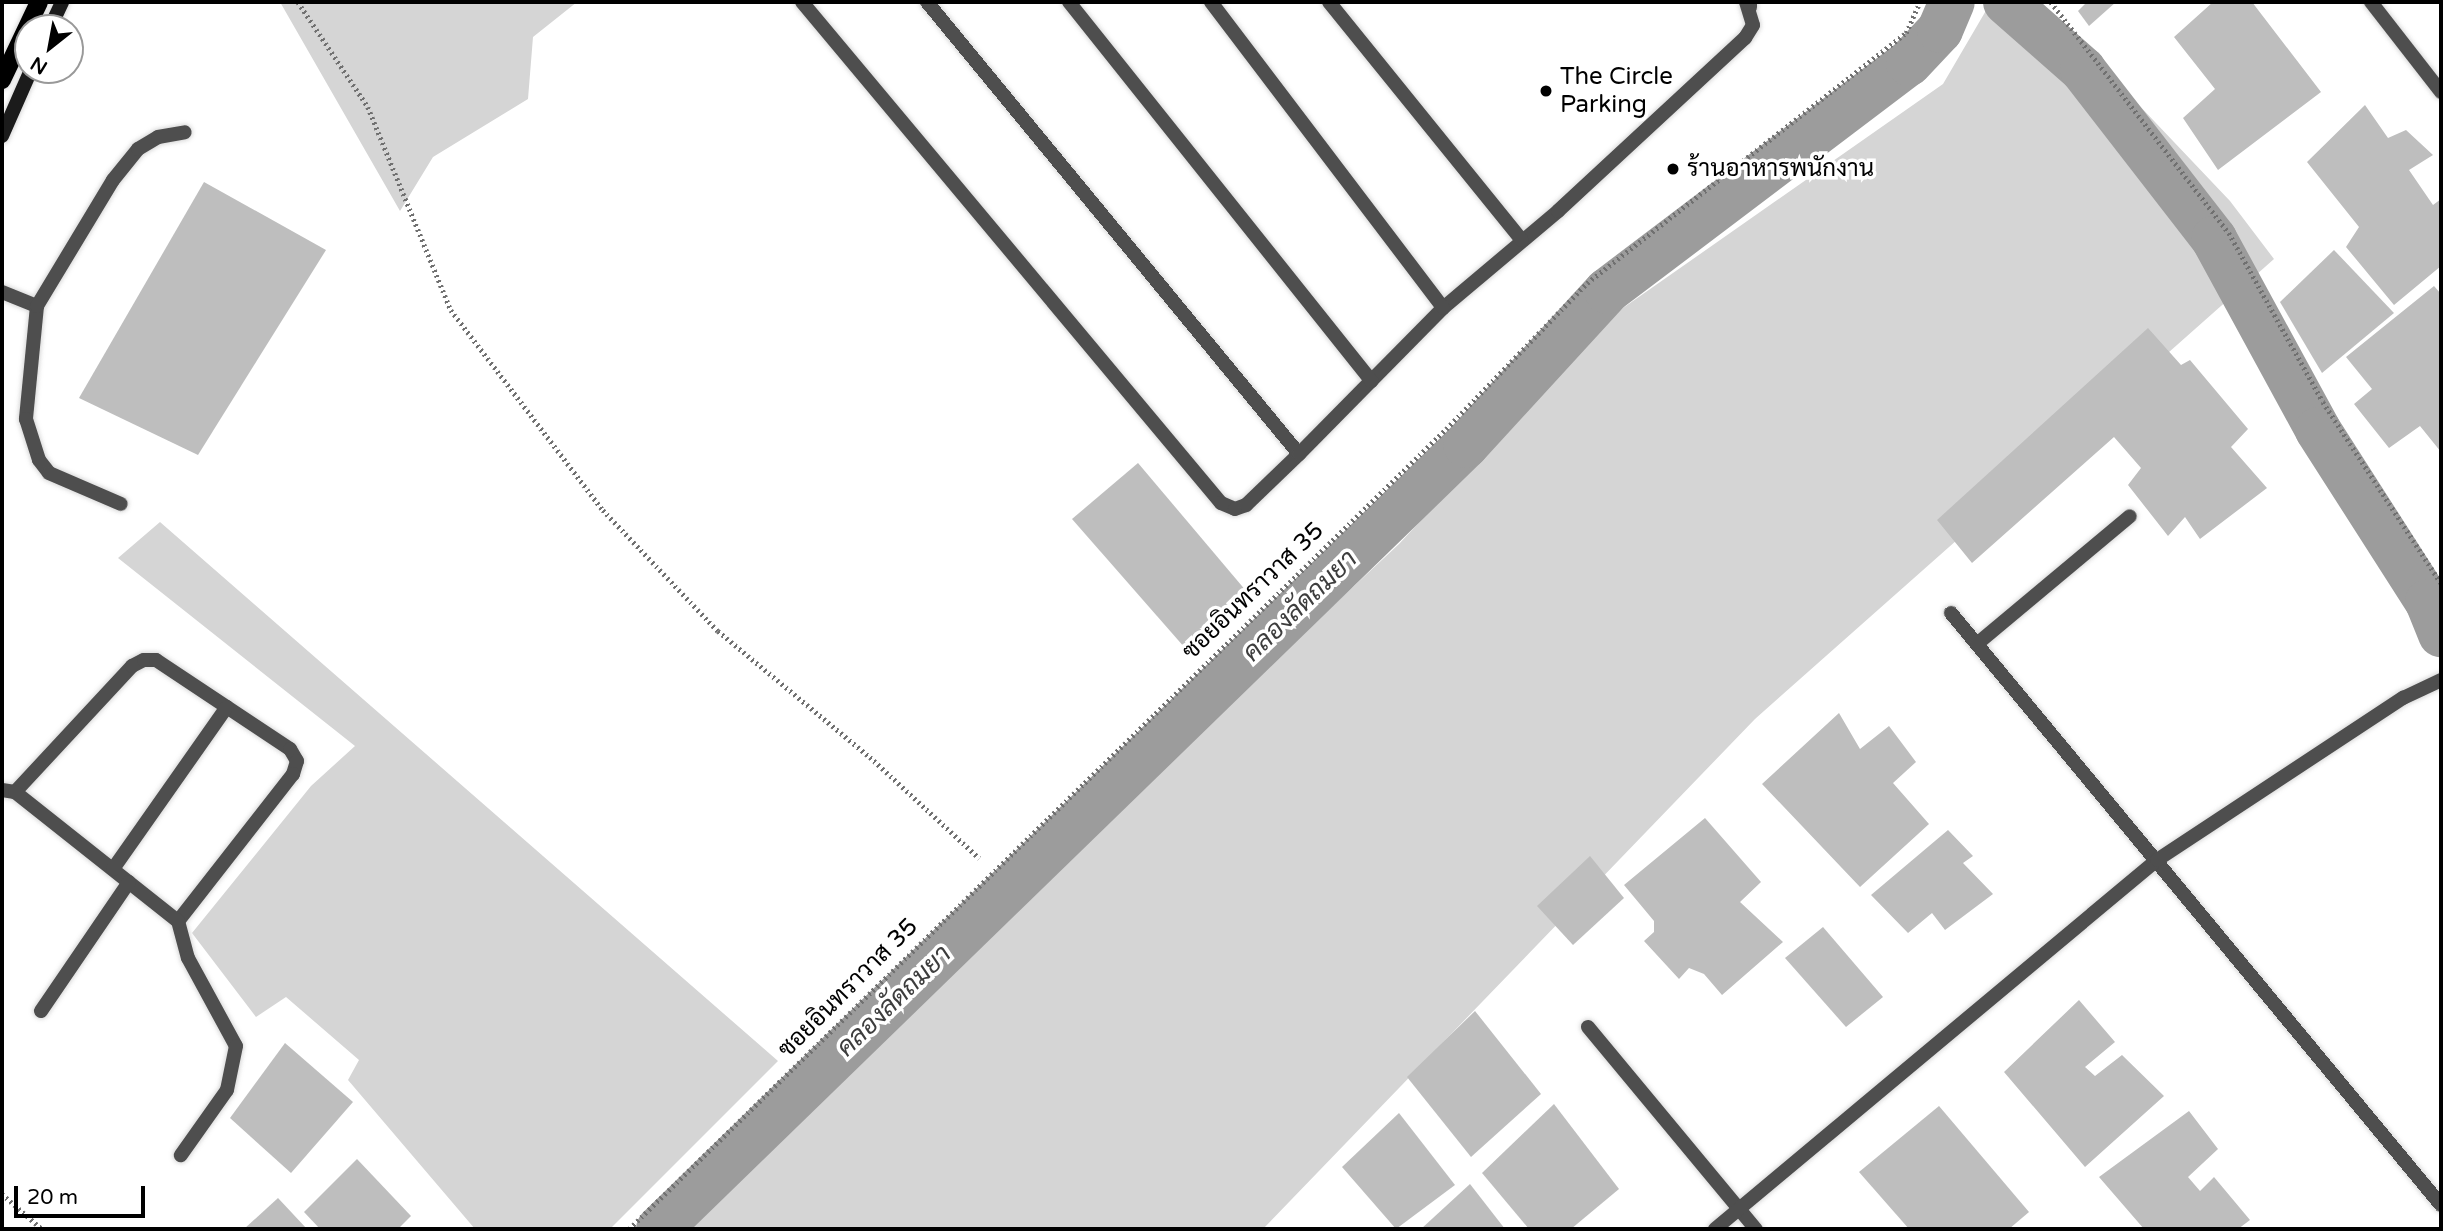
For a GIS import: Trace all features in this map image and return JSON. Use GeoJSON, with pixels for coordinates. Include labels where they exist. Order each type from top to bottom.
{"type":"FeatureCollection","features":[{"type":"Feature","properties":{"kind":"main road"},"geometry":{"type":"LineString","coordinates":[[2,80],[38,2]]}},
{"type":"Feature","properties":{"kind":"main road"},"geometry":{"type":"LineString","coordinates":[[2,136],[25,84]]}},
{"type":"Feature","properties":{"kind":"street"},"geometry":{"type":"LineString","coordinates":[[802,2],[1221,503],[1235,509],[1246,505],[1443,309],[1745,38],[1753,25],[1749,4]]}},
{"type":"Feature","properties":{"kind":"street"},"geometry":{"type":"LineString","coordinates":[[927,2],[1299,454]]}},
{"type":"Feature","properties":{"kind":"street"},"geometry":{"type":"LineString","coordinates":[[1069,2],[1372,381]]}},
{"type":"Feature","properties":{"kind":"street"},"geometry":{"type":"LineString","coordinates":[[1211,2],[1443,309]]}},
{"type":"Feature","properties":{"kind":"street"},"geometry":{"type":"LineString","coordinates":[[1329,2],[1522,240]]}},
{"type":"Feature","properties":{"kind":"street"},"geometry":{"type":"LineString","coordinates":[[2371,2],[2441,93]]}},
{"type":"Feature","properties":{"kind":"street"},"geometry":{"type":"LineString","coordinates":[[121,504],[49,472],[30,442],[28,386],[37,306],[113,180],[138,149],[158,137],[185,132]]}},
{"type":"Feature","properties":{"kind":"street"},"geometry":{"type":"LineString","coordinates":[[2,292],[37,306]]}},
{"type":"Feature","properties":{"kind":"street"},"geometry":{"type":"LineString","coordinates":[[1977,644],[2130,516]]}},
{"type":"Feature","properties":{"kind":"street"},"geometry":{"type":"LineString","coordinates":[[1951,613],[2441,1205]]}},
{"type":"Feature","properties":{"kind":"street"},"geometry":{"type":"LineString","coordinates":[[178,921],[293,774],[297,761],[290,749],[156,660],[144,660],[132,666],[8,791],[178,921],[188,958],[236,1046],[227,1090],[181,1155]]}},
{"type":"Feature","properties":{"kind":"street"},"geometry":{"type":"LineString","coordinates":[[1715,1229],[2157,860],[2403,698],[2441,680]]}},
{"type":"Feature","properties":{"kind":"street"},"geometry":{"type":"LineString","coordinates":[[113,869],[227,707]]}},
{"type":"Feature","properties":{"kind":"street"},"geometry":{"type":"LineString","coordinates":[[41,1011],[129,882]]}},
{"type":"Feature","properties":{"kind":"street"},"geometry":{"type":"LineString","coordinates":[[1588,1027],[1756,1229]]}},
{"type":"Feature","properties":{"kind":"path"},"geometry":{"type":"LineString","coordinates":[[298,2],[368,107],[451,310],[603,510],[719,631],[870,757],[979,858]]}},
{"type":"Feature","properties":{"kind":"path","name":"ซอยอินทราวาส 35"},"geometry":{"type":"LineString","coordinates":[[629,1229],[1446,429],[1587,283],[1906,33],[1920,2]]}},
{"type":"Feature","properties":{"kind":"path"},"geometry":{"type":"LineString","coordinates":[[2051,2],[2229,233],[2323,402],[2441,583]]}},
{"type":"Feature","properties":{"kind":"path"},"geometry":{"type":"LineString","coordinates":[[2,1194],[42,1229]]}},
{"type":"Feature","properties":{"kind":"shaded area"},"geometry":{"type":"Polygon","coordinates":[[[280,2],[577,2],[533,37],[528,99],[433,157],[400,211],[280,2]]]}},
{"type":"Feature","properties":{"kind":"shaded area"},"geometry":{"type":"Polygon","coordinates":[[[1991,2],[2041,2],[2230,201],[2274,259],[1755,719],[1263,1229],[680,1229],[818,1087],[1399,544],[1613,315],[1943,84],[1991,2]]]}},
{"type":"Feature","properties":{"kind":"shaded area"},"geometry":{"type":"Polygon","coordinates":[[[160,522],[778,1061],[610,1229],[475,1229],[348,1080],[359,1060],[286,997],[256,1017],[192,933],[311,786],[355,746],[118,558],[160,522]]]}},
{"type":"Feature","properties":{"kind":"building"},"geometry":{"type":"Polygon","coordinates":[[[2087,2],[2116,2],[2089,26],[2078,11],[2087,2]]]}},
{"type":"Feature","properties":{"kind":"building"},"geometry":{"type":"Polygon","coordinates":[[[2213,2],[2252,2],[2321,92],[2218,170],[2183,118],[2215,89],[2174,37],[2213,2]]]}},
{"type":"Feature","properties":{"kind":"building"},"geometry":{"type":"Polygon","coordinates":[[[2365,105],[2388,138],[2406,130],[2433,155],[2409,170],[2433,205],[2441,199],[2441,266],[2394,305],[2346,247],[2359,227],[2307,162],[2365,105]]]}},
{"type":"Feature","properties":{"kind":"building"},"geometry":{"type":"Polygon","coordinates":[[[204,182],[326,250],[198,455],[79,398],[204,182]]]}},
{"type":"Feature","properties":{"kind":"building"},"geometry":{"type":"Polygon","coordinates":[[[2334,250],[2394,313],[2322,373],[2280,302],[2334,250]]]}},
{"type":"Feature","properties":{"kind":"building"},"geometry":{"type":"Polygon","coordinates":[[[2434,286],[2441,294],[2441,452],[2420,426],[2389,448],[2354,404],[2372,389],[2346,357],[2434,286]]]}},
{"type":"Feature","properties":{"kind":"building"},"geometry":{"type":"Polygon","coordinates":[[[2148,328],[2181,365],[2190,360],[2248,429],[2231,447],[2267,488],[2200,539],[2185,517],[2168,536],[2128,485],[2141,468],[2114,437],[1972,563],[1937,520],[2148,328]]]}},
{"type":"Feature","properties":{"kind":"building"},"geometry":{"type":"Polygon","coordinates":[[[1138,463],[1247,592],[1185,648],[1072,519],[1138,463]]]}},
{"type":"Feature","properties":{"kind":"building"},"geometry":{"type":"Polygon","coordinates":[[[1839,713],[1860,749],[1889,726],[1916,762],[1893,783],[1929,824],[1860,887],[1762,784],[1839,713]]]}},
{"type":"Feature","properties":{"kind":"building"},"geometry":{"type":"Polygon","coordinates":[[[1705,818],[1761,882],[1740,902],[1783,942],[1722,995],[1704,974],[1689,968],[1679,979],[1644,941],[1654,932],[1654,921],[1624,885],[1705,818]]]}},
{"type":"Feature","properties":{"kind":"building"},"geometry":{"type":"Polygon","coordinates":[[[1948,830],[1973,856],[1963,863],[1993,894],[1945,930],[1932,913],[1908,933],[1871,895],[1948,830]]]}},
{"type":"Feature","properties":{"kind":"building"},"geometry":{"type":"Polygon","coordinates":[[[1590,856],[1624,898],[1573,945],[1537,906],[1590,856]]]}},
{"type":"Feature","properties":{"kind":"building"},"geometry":{"type":"Polygon","coordinates":[[[1823,927],[1883,997],[1846,1027],[1785,958],[1823,927]]]}},
{"type":"Feature","properties":{"kind":"building"},"geometry":{"type":"Polygon","coordinates":[[[2079,1000],[2115,1042],[2085,1067],[2095,1076],[2122,1055],[2164,1096],[2085,1167],[2004,1072],[2079,1000]]]}},
{"type":"Feature","properties":{"kind":"building"},"geometry":{"type":"Polygon","coordinates":[[[1475,1011],[1541,1094],[1471,1157],[1407,1077],[1475,1011]]]}},
{"type":"Feature","properties":{"kind":"building"},"geometry":{"type":"Polygon","coordinates":[[[285,1043],[353,1102],[291,1173],[230,1118],[285,1043]]]}},
{"type":"Feature","properties":{"kind":"building"},"geometry":{"type":"Polygon","coordinates":[[[1554,1104],[1619,1189],[1571,1229],[1529,1229],[1482,1173],[1554,1104]]]}},
{"type":"Feature","properties":{"kind":"building"},"geometry":{"type":"Polygon","coordinates":[[[1939,1106],[2029,1212],[2009,1229],[1909,1229],[1859,1172],[1939,1106]]]}},
{"type":"Feature","properties":{"kind":"building"},"geometry":{"type":"Polygon","coordinates":[[[2189,1111],[2218,1149],[2188,1177],[2200,1191],[2214,1177],[2250,1220],[2238,1229],[2144,1229],[2099,1177],[2189,1111]]]}},
{"type":"Feature","properties":{"kind":"building"},"geometry":{"type":"Polygon","coordinates":[[[1399,1113],[1455,1185],[1396,1229],[1342,1167],[1399,1113]]]}},
{"type":"Feature","properties":{"kind":"building"},"geometry":{"type":"Polygon","coordinates":[[[357,1159],[411,1216],[398,1229],[320,1229],[304,1212],[357,1159]]]}},
{"type":"Feature","properties":{"kind":"building"},"geometry":{"type":"Polygon","coordinates":[[[1470,1184],[1505,1229],[1421,1229],[1470,1184]]]}},
{"type":"Feature","properties":{"kind":"building"},"geometry":{"type":"Polygon","coordinates":[[[278,1198],[307,1229],[244,1229],[278,1198]]]}},
{"type":"Feature","properties":{"kind":"waterway","name":"คลองลัดถมยา"},"geometry":{"type":"LineString","coordinates":[[659,1229],[1466,445],[1607,291],[1909,63],[1940,30],[1952,2]]}},
{"type":"Feature","properties":{"kind":"waterway"},"geometry":{"type":"LineString","coordinates":[[2006,2],[2083,70],[2214,239],[2318,430],[2428,602],[2441,634]]}},
{"type":"Feature","properties":{"kind":"place","name":"The Circle Parking"},"geometry":{"type":"Point","coordinates":[1546,91]}},
{"type":"Feature","properties":{"kind":"place","name":"ร้านอาหารพนักงาน"},"geometry":{"type":"Point","coordinates":[1673,169]}}]}
